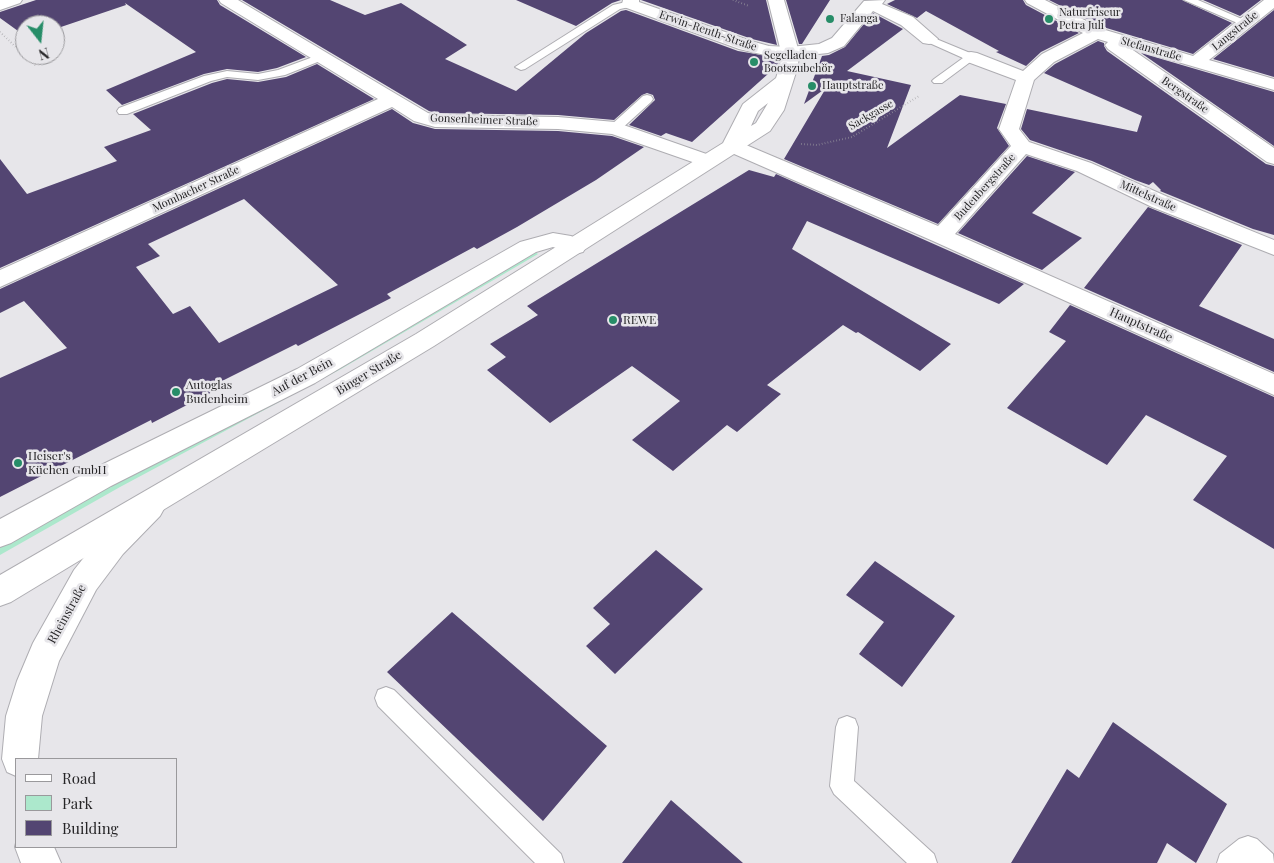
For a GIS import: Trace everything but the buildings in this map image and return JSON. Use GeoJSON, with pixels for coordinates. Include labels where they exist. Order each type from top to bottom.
{"type":"FeatureCollection","features":[{"type":"Feature","properties":{"kind":"street"},"geometry":{"type":"LineString","coordinates":[[0,5],[14,0]]}},
{"type":"Feature","properties":{"kind":"street","name":"Binger Straße"},"geometry":{"type":"LineString","coordinates":[[0,592],[425,340],[749,137],[769,120],[775,110],[789,66],[790,52],[776,0]]}},
{"type":"Feature","properties":{"kind":"street","name":"Stefanstraße"},"geometry":{"type":"LineString","coordinates":[[1033,0],[1096,33],[1274,85]]}},
{"type":"Feature","properties":{"kind":"street","name":"Langstraße"},"geometry":{"type":"LineString","coordinates":[[1196,62],[1274,0]]}},
{"type":"Feature","properties":{"kind":"street","name":"Gonsenheimer Straße"},"geometry":{"type":"LineString","coordinates":[[239,2],[321,57],[421,117],[435,121],[558,122],[615,128],[708,161]]}},
{"type":"Feature","properties":{"kind":"street","name":"Erwin-Renth-Straße"},"geometry":{"type":"LineString","coordinates":[[630,2],[745,45],[769,51],[790,52],[822,49],[838,42],[874,2]]}},
{"type":"Feature","properties":{"kind":"street"},"geometry":{"type":"LineString","coordinates":[[874,2],[907,21],[929,39]]}},
{"type":"Feature","properties":{"kind":"street","name":"Budenbergstraße"},"geometry":{"type":"LineString","coordinates":[[941,236],[1022,146],[1008,129],[1026,78],[1048,58],[1096,33]]}},
{"type":"Feature","properties":{"kind":"street","name":"Bergstraße"},"geometry":{"type":"LineString","coordinates":[[1096,33],[1274,158]]}},
{"type":"Feature","properties":{"kind":"street"},"geometry":{"type":"LineString","coordinates":[[971,57],[1026,78]]}},
{"type":"Feature","properties":{"kind":"street","name":"Mombacher Straße"},"geometry":{"type":"LineString","coordinates":[[0,279],[392,100]]}},
{"type":"Feature","properties":{"kind":"street","name":"Hauptstraße"},"geometry":{"type":"LineString","coordinates":[[732,146],[941,236],[1274,385]]}},
{"type":"Feature","properties":{"kind":"street","name":"Mittelstraße"},"geometry":{"type":"LineString","coordinates":[[1022,146],[1084,167],[1160,202],[1274,248]]}},
{"type":"Feature","properties":{"kind":"street","name":"Auf der Bein"},"geometry":{"type":"LineString","coordinates":[[0,534],[109,474],[306,376],[528,247],[554,240],[562,241],[575,247]]}},
{"type":"Feature","properties":{"kind":"street","name":"Rheinstraße"},"geometry":{"type":"LineString","coordinates":[[20,758],[24,716],[34,681],[45,654],[65,615],[85,580],[112,546],[164,494]]}},
{"type":"Feature","properties":{"kind":"street"},"geometry":{"type":"LineString","coordinates":[[34,848],[41,863]]}},
{"type":"Feature","properties":{"kind":"lane"},"geometry":{"type":"LineString","coordinates":[[1189,0],[1246,23]]}},
{"type":"Feature","properties":{"kind":"lane"},"geometry":{"type":"LineString","coordinates":[[521,67],[618,7],[630,2]]}},
{"type":"Feature","properties":{"kind":"lane"},"geometry":{"type":"LineString","coordinates":[[929,39],[971,57]]}},
{"type":"Feature","properties":{"kind":"lane"},"geometry":{"type":"LineString","coordinates":[[123,111],[208,78],[227,74],[258,77],[281,72],[321,57]]}},
{"type":"Feature","properties":{"kind":"lane"},"geometry":{"type":"LineString","coordinates":[[938,81],[971,57]]}},
{"type":"Feature","properties":{"kind":"lane"},"geometry":{"type":"LineString","coordinates":[[615,128],[648,99]]}},
{"type":"Feature","properties":{"kind":"lane"},"geometry":{"type":"LineString","coordinates":[[386,698],[552,863]]}},
{"type":"Feature","properties":{"kind":"lane"},"geometry":{"type":"LineString","coordinates":[[847,727],[842,786],[925,863]]}},
{"type":"Feature","properties":{"kind":"lane"},"geometry":{"type":"LineString","coordinates":[[1229,863],[1248,848],[1264,863]]}},
{"type":"Feature","properties":{"kind":"path"},"geometry":{"type":"LineString","coordinates":[[0,32],[37,67]]}},
{"type":"Feature","properties":{"kind":"path","name":"Sackgasse"},"geometry":{"type":"LineString","coordinates":[[800,144],[817,146],[852,137],[912,102],[938,81]]}},
{"type":"Feature","properties":{"kind":"green space"},"geometry":{"type":"Polygon","coordinates":[[[535,252],[538,254],[341,369],[120,487],[0,555],[0,544],[535,252]]]}},
{"type":"Feature","properties":{"kind":"place","name":"Falanga"},"geometry":{"type":"Point","coordinates":[830,19]}},
{"type":"Feature","properties":{"kind":"place","name":"Naturfriseur Petra Juli"},"geometry":{"type":"Point","coordinates":[1049,19]}},
{"type":"Feature","properties":{"kind":"place","name":"Segelladen Bootszubehör"},"geometry":{"type":"Point","coordinates":[754,62]}},
{"type":"Feature","properties":{"kind":"place","name":"Hauptstraße"},"geometry":{"type":"Point","coordinates":[812,86]}},
{"type":"Feature","properties":{"kind":"place","name":"REWE"},"geometry":{"type":"Point","coordinates":[613,320]}},
{"type":"Feature","properties":{"kind":"place","name":"Autoglas Budenheim"},"geometry":{"type":"Point","coordinates":[176,392]}},
{"type":"Feature","properties":{"kind":"place","name":"Heiser's Küchen GmbH"},"geometry":{"type":"Point","coordinates":[18,463]}}]}
